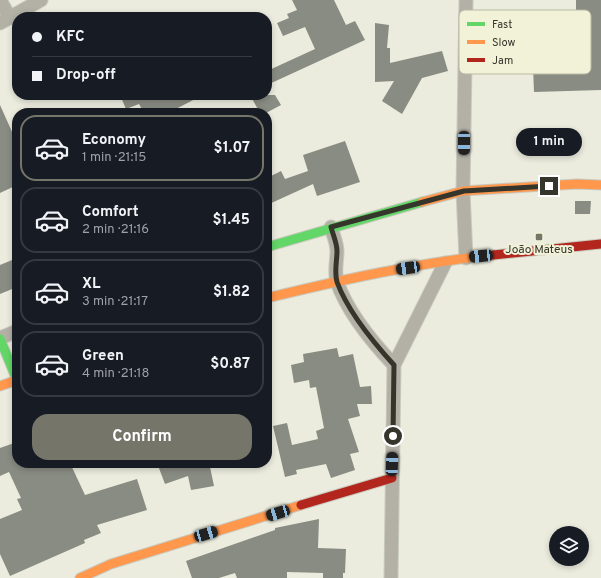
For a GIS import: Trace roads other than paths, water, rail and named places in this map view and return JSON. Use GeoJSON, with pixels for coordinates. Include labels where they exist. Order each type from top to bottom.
{"type":"FeatureCollection","features":[{"type":"Feature","properties":{"kind":"street"},"geometry":{"type":"LineString","coordinates":[[0,0],[5,21]]}},
{"type":"Feature","properties":{"kind":"street"},"geometry":{"type":"LineString","coordinates":[[20,12],[41,0]]}},
{"type":"Feature","properties":{"kind":"street"},"geometry":{"type":"LineString","coordinates":[[466,0],[466,10]]}},
{"type":"Feature","properties":{"kind":"street"},"geometry":{"type":"LineString","coordinates":[[465,74],[464,191],[466,258]]}},
{"type":"Feature","properties":{"kind":"street"},"geometry":{"type":"LineString","coordinates":[[272,245],[331,227],[464,191],[577,184],[601,185]]}},
{"type":"Feature","properties":{"kind":"street"},"geometry":{"type":"LineString","coordinates":[[331,227],[337,250],[335,262],[336,281],[351,309],[375,344],[394,365]]}},
{"type":"Feature","properties":{"kind":"street"},"geometry":{"type":"LineString","coordinates":[[272,297],[336,281],[466,258],[601,244]]}},
{"type":"Feature","properties":{"kind":"street"},"geometry":{"type":"LineString","coordinates":[[391,578],[394,365],[445,262]]}},
{"type":"Feature","properties":{"kind":"street"},"geometry":{"type":"LineString","coordinates":[[12,333],[0,338],[12,368]]}},
{"type":"Feature","properties":{"kind":"street"},"geometry":{"type":"LineString","coordinates":[[0,386],[12,382]]}},
{"type":"Feature","properties":{"kind":"street"},"geometry":{"type":"LineString","coordinates":[[80,578],[111,564],[184,540],[392,478]]}},
{"type":"Feature","properties":{"kind":"place","name":"João Mateus"},"geometry":{"type":"Point","coordinates":[539,237]}}]}
